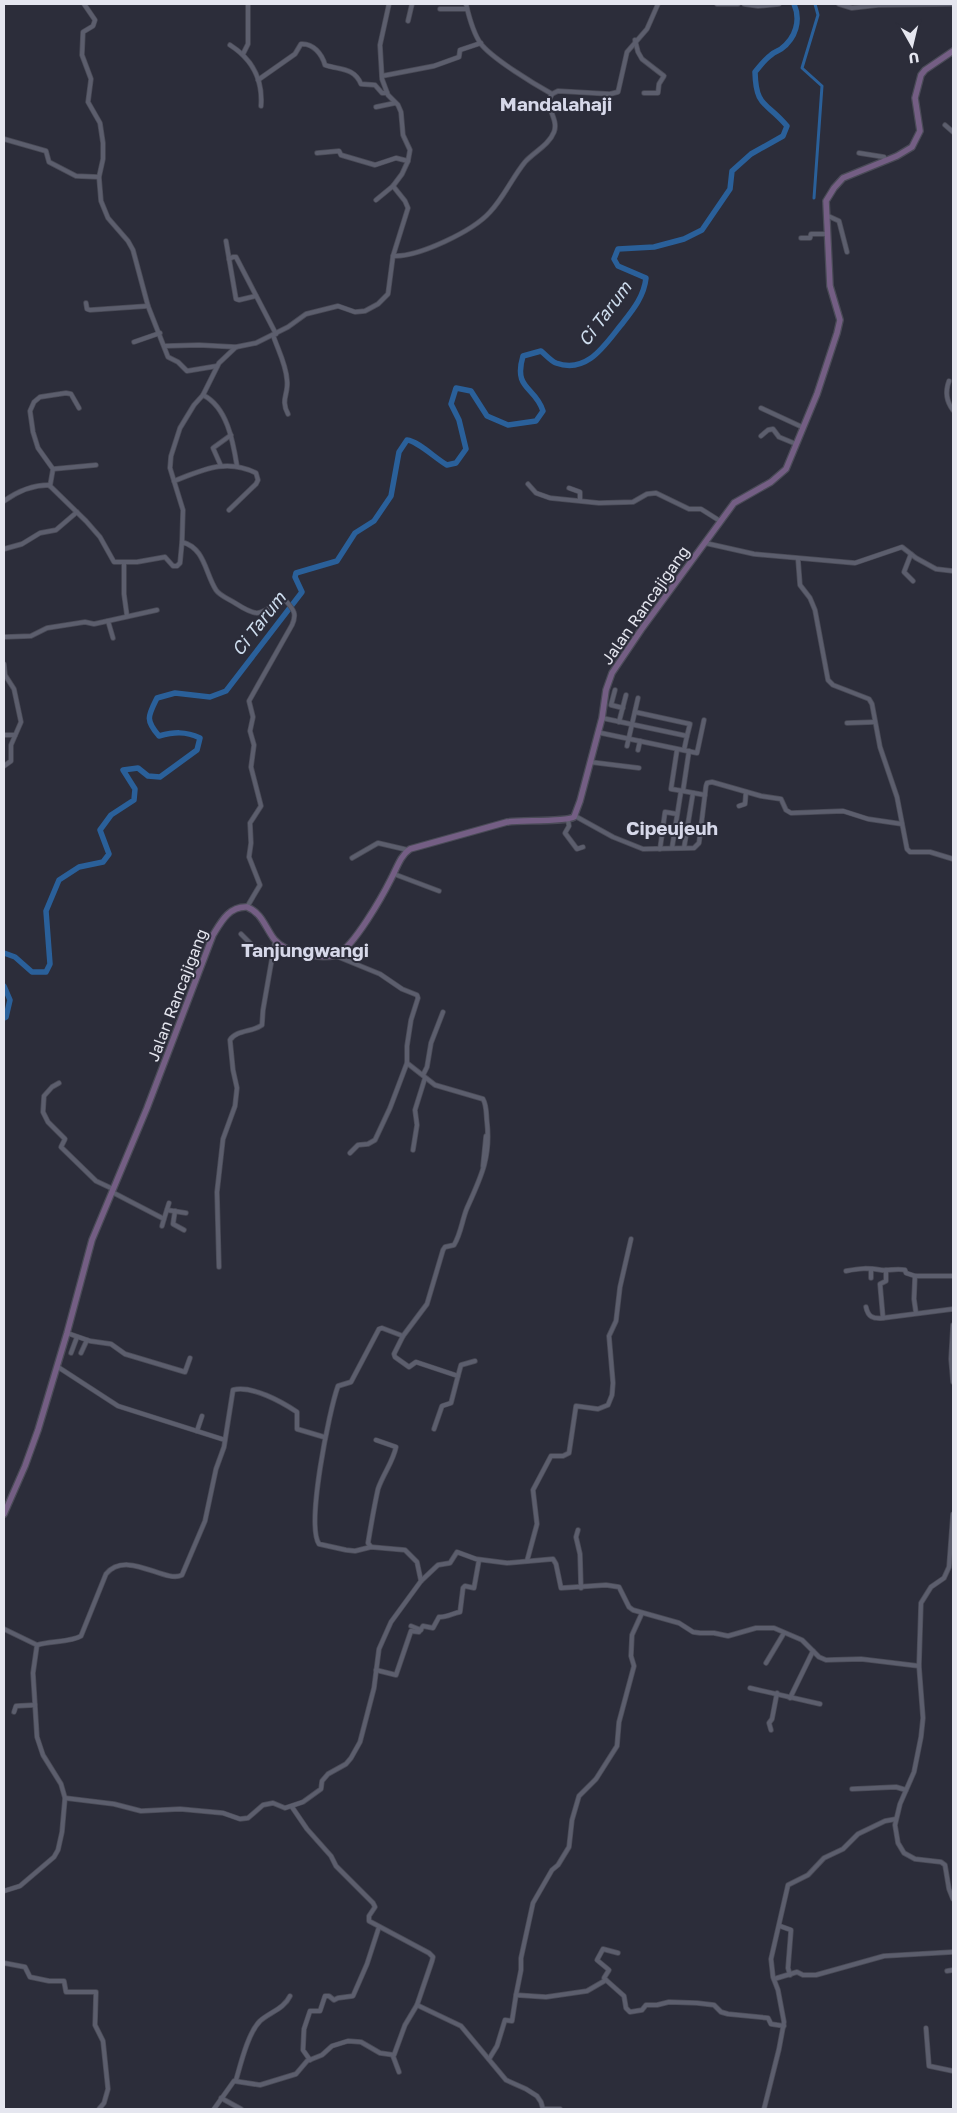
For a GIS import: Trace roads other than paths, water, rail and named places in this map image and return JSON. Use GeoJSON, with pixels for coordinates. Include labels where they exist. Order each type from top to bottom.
{"type":"FeatureCollection","features":[{"type":"Feature","properties":{"kind":"main road","name":"Jalan Rancajigang"},"geometry":{"type":"LineString","coordinates":[[575,816],[602,718],[606,690],[612,673],[734,503],[770,482],[783,472],[817,394],[840,320],[830,286],[826,201],[840,180],[910,149],[917,140],[919,125],[915,98],[921,75],[925,70],[953,51]]}},
{"type":"Feature","properties":{"kind":"main road"},"geometry":{"type":"LineString","coordinates":[[247,907],[261,917],[275,940],[287,949],[300,954],[335,956],[341,953],[356,936],[408,850],[507,822],[522,820],[568,820],[575,816]]}},
{"type":"Feature","properties":{"kind":"main road","name":"Jalan Rancajigang"},"geometry":{"type":"LineString","coordinates":[[4,1514],[6,1505],[25,1466],[58,1367],[92,1240],[147,1108],[214,935],[226,915],[237,909],[247,907]]}},
{"type":"Feature","properties":{"kind":"street"},"geometry":{"type":"LineString","coordinates":[[84,4],[95,22],[93,26],[83,32],[84,44],[82,53],[91,79],[88,102],[101,127],[104,153],[99,178],[99,191],[105,212],[111,223],[131,245],[137,260],[148,306],[170,359],[178,362],[187,371],[217,366]]}},
{"type":"Feature","properties":{"kind":"street"},"geometry":{"type":"LineString","coordinates":[[243,54],[247,48],[248,41],[248,4]]}},
{"type":"Feature","properties":{"kind":"street"},"geometry":{"type":"LineString","coordinates":[[376,200],[393,186],[408,161],[409,146],[403,137],[402,115],[396,103],[387,93],[382,76],[380,45],[389,4]]}},
{"type":"Feature","properties":{"kind":"street"},"geometry":{"type":"LineString","coordinates":[[408,21],[412,4]]}},
{"type":"Feature","properties":{"kind":"street"},"geometry":{"type":"LineString","coordinates":[[466,4],[471,24],[481,43],[527,79],[552,94]]}},
{"type":"Feature","properties":{"kind":"street"},"geometry":{"type":"LineString","coordinates":[[394,256],[411,255],[421,252],[456,235],[488,214],[525,163],[554,132],[554,121],[548,102],[552,94],[558,91],[610,94],[618,92],[624,58],[635,40],[647,29],[658,4]]}},
{"type":"Feature","properties":{"kind":"street"},"geometry":{"type":"LineString","coordinates":[[717,4],[738,4]]}},
{"type":"Feature","properties":{"kind":"street"},"geometry":{"type":"LineString","coordinates":[[744,4],[758,6],[779,4]]}},
{"type":"Feature","properties":{"kind":"street"},"geometry":{"type":"LineString","coordinates":[[839,4],[852,8],[878,5],[953,4]]}},
{"type":"Feature","properties":{"kind":"street"},"geometry":{"type":"LineString","coordinates":[[440,9],[467,9]]}},
{"type":"Feature","properties":{"kind":"street"},"geometry":{"type":"LineString","coordinates":[[635,40],[642,59],[664,76],[659,84],[658,93],[644,93]]}},
{"type":"Feature","properties":{"kind":"street"},"geometry":{"type":"LineString","coordinates":[[382,76],[434,66],[459,57],[460,50],[481,43]]}},
{"type":"Feature","properties":{"kind":"street"},"geometry":{"type":"LineString","coordinates":[[258,80],[292,57],[301,44],[307,44],[315,48],[325,64],[348,70],[357,76],[360,84],[375,85],[382,93],[387,93]]}},
{"type":"Feature","properties":{"kind":"street"},"geometry":{"type":"LineString","coordinates":[[230,45],[243,54],[252,65],[261,93],[261,106]]}},
{"type":"Feature","properties":{"kind":"street"},"geometry":{"type":"LineString","coordinates":[[376,107],[396,103]]}},
{"type":"Feature","properties":{"kind":"street"},"geometry":{"type":"LineString","coordinates":[[945,125],[953,132]]}},
{"type":"Feature","properties":{"kind":"street"},"geometry":{"type":"LineString","coordinates":[[4,139],[46,151],[49,162],[76,176],[99,178]]}},
{"type":"Feature","properties":{"kind":"street"},"geometry":{"type":"LineString","coordinates":[[317,153],[339,151],[342,155],[375,164],[396,158],[408,161]]}},
{"type":"Feature","properties":{"kind":"street"},"geometry":{"type":"LineString","coordinates":[[860,153],[884,157],[886,161]]}},
{"type":"Feature","properties":{"kind":"street"},"geometry":{"type":"LineString","coordinates":[[165,346],[236,347],[256,344],[306,314],[335,306],[358,312],[374,306],[388,294],[394,256],[408,208],[393,186]]}},
{"type":"Feature","properties":{"kind":"street"},"geometry":{"type":"LineString","coordinates":[[826,215],[840,221],[847,252]]}},
{"type":"Feature","properties":{"kind":"street"},"geometry":{"type":"LineString","coordinates":[[801,238],[810,238],[811,234],[828,234]]}},
{"type":"Feature","properties":{"kind":"street"},"geometry":{"type":"LineString","coordinates":[[226,241],[236,299],[256,296]]}},
{"type":"Feature","properties":{"kind":"street"},"geometry":{"type":"LineString","coordinates":[[229,259],[236,257],[274,334],[286,374],[287,385],[283,405],[288,414]]}},
{"type":"Feature","properties":{"kind":"street"},"geometry":{"type":"LineString","coordinates":[[86,303],[87,309],[90,310],[148,306]]}},
{"type":"Feature","properties":{"kind":"street"},"geometry":{"type":"LineString","coordinates":[[134,342],[160,333]]}},
{"type":"Feature","properties":{"kind":"street"},"geometry":{"type":"LineString","coordinates":[[4,501],[29,487],[50,486],[98,534],[113,561],[124,562],[162,557],[168,558],[174,566],[178,566],[182,542],[183,510],[170,464],[176,436],[194,405],[203,395],[217,366],[236,347]]}},
{"type":"Feature","properties":{"kind":"street"},"geometry":{"type":"LineString","coordinates":[[949,381],[946,393],[948,404],[953,410]]}},
{"type":"Feature","properties":{"kind":"street"},"geometry":{"type":"LineString","coordinates":[[50,486],[53,469],[36,446],[30,414],[32,406],[40,397],[66,393],[71,394],[79,408]]}},
{"type":"Feature","properties":{"kind":"street"},"geometry":{"type":"LineString","coordinates":[[203,395],[213,400],[231,435],[237,466]]}},
{"type":"Feature","properties":{"kind":"street"},"geometry":{"type":"LineString","coordinates":[[761,408],[802,427]]}},
{"type":"Feature","properties":{"kind":"street"},"geometry":{"type":"LineString","coordinates":[[761,436],[768,430],[773,429],[778,437],[796,444]]}},
{"type":"Feature","properties":{"kind":"street"},"geometry":{"type":"LineString","coordinates":[[221,466],[213,448],[231,435]]}},
{"type":"Feature","properties":{"kind":"street"},"geometry":{"type":"LineString","coordinates":[[53,469],[96,465]]}},
{"type":"Feature","properties":{"kind":"street"},"geometry":{"type":"LineString","coordinates":[[174,481],[206,468],[221,466],[237,466],[256,473],[257,482],[229,510]]}},
{"type":"Feature","properties":{"kind":"street"},"geometry":{"type":"LineString","coordinates":[[528,484],[536,493],[550,498],[599,503],[632,502],[647,494],[658,494],[689,509],[701,510],[720,520]]}},
{"type":"Feature","properties":{"kind":"street"},"geometry":{"type":"LineString","coordinates":[[570,488],[580,492],[580,500]]}},
{"type":"Feature","properties":{"kind":"street"},"geometry":{"type":"LineString","coordinates":[[4,549],[22,544],[40,533],[56,530],[77,512]]}},
{"type":"Feature","properties":{"kind":"street"},"geometry":{"type":"LineString","coordinates":[[182,542],[192,546],[201,556],[218,593],[249,612],[259,613],[283,600],[294,611],[296,617],[249,701],[253,718],[250,730],[254,745],[250,767],[261,807],[250,823],[251,843],[249,857],[260,885],[247,907]]}},
{"type":"Feature","properties":{"kind":"street"},"geometry":{"type":"LineString","coordinates":[[705,543],[754,554],[855,563],[902,547],[936,569],[953,571]]}},
{"type":"Feature","properties":{"kind":"street"},"geometry":{"type":"LineString","coordinates":[[911,554],[904,572],[913,581]]}},
{"type":"Feature","properties":{"kind":"street"},"geometry":{"type":"LineString","coordinates":[[798,559],[800,584],[810,598],[815,610],[826,677],[833,686],[868,699],[872,704],[880,747],[897,797],[905,845],[909,852],[930,852],[953,859]]}},
{"type":"Feature","properties":{"kind":"street"},"geometry":{"type":"LineString","coordinates":[[124,562],[124,594],[127,616]]}},
{"type":"Feature","properties":{"kind":"street"},"geometry":{"type":"LineString","coordinates":[[4,637],[31,636],[47,628],[73,624],[94,624],[157,610]]}},
{"type":"Feature","properties":{"kind":"street"},"geometry":{"type":"LineString","coordinates":[[108,621],[113,638]]}},
{"type":"Feature","properties":{"kind":"street"},"geometry":{"type":"LineString","coordinates":[[4,664],[5,674],[14,689],[20,722],[11,745],[12,760],[4,766]]}},
{"type":"Feature","properties":{"kind":"street"},"geometry":{"type":"LineString","coordinates":[[615,690],[611,705],[623,708]]}},
{"type":"Feature","properties":{"kind":"street"},"geometry":{"type":"LineString","coordinates":[[619,722],[626,695]]}},
{"type":"Feature","properties":{"kind":"street"},"geometry":{"type":"LineString","coordinates":[[627,746],[638,698]]}},
{"type":"Feature","properties":{"kind":"street"},"geometry":{"type":"LineString","coordinates":[[635,712],[690,721],[684,750]]}},
{"type":"Feature","properties":{"kind":"street"},"geometry":{"type":"LineString","coordinates":[[602,718],[687,736]]}},
{"type":"Feature","properties":{"kind":"street"},"geometry":{"type":"LineString","coordinates":[[601,733],[697,753],[704,720]]}},
{"type":"Feature","properties":{"kind":"street"},"geometry":{"type":"LineString","coordinates":[[846,723],[875,722]]}},
{"type":"Feature","properties":{"kind":"street"},"geometry":{"type":"LineString","coordinates":[[4,736],[15,735]]}},
{"type":"Feature","properties":{"kind":"street"},"geometry":{"type":"LineString","coordinates":[[615,743],[616,736]]}},
{"type":"Feature","properties":{"kind":"street"},"geometry":{"type":"LineString","coordinates":[[638,750],[640,741]]}},
{"type":"Feature","properties":{"kind":"street"},"geometry":{"type":"LineString","coordinates":[[677,750],[670,790],[705,795]]}},
{"type":"Feature","properties":{"kind":"street"},"geometry":{"type":"LineString","coordinates":[[672,848],[689,752]]}},
{"type":"Feature","properties":{"kind":"street"},"geometry":{"type":"LineString","coordinates":[[590,762],[639,768]]}},
{"type":"Feature","properties":{"kind":"street"},"geometry":{"type":"LineString","coordinates":[[575,816],[613,837],[640,848],[694,848],[699,843],[706,786],[710,782],[746,792],[781,798],[786,810],[791,814],[843,811],[868,819],[902,824]]}},
{"type":"Feature","properties":{"kind":"street"},"geometry":{"type":"LineString","coordinates":[[739,806],[745,804],[746,792]]}},
{"type":"Feature","properties":{"kind":"street"},"geometry":{"type":"LineString","coordinates":[[684,848],[693,793]]}},
{"type":"Feature","properties":{"kind":"street"},"geometry":{"type":"LineString","coordinates":[[660,849],[665,812],[677,814]]}},
{"type":"Feature","properties":{"kind":"street"},"geometry":{"type":"LineString","coordinates":[[568,820],[569,826],[565,833],[577,848],[583,847]]}},
{"type":"Feature","properties":{"kind":"street"},"geometry":{"type":"LineString","coordinates":[[352,858],[378,843],[408,850]]}},
{"type":"Feature","properties":{"kind":"street"},"geometry":{"type":"LineString","coordinates":[[394,874],[439,891]]}},
{"type":"Feature","properties":{"kind":"street"},"geometry":{"type":"LineString","coordinates":[[242,934],[253,947],[261,950],[274,949]]}},
{"type":"Feature","properties":{"kind":"street"},"geometry":{"type":"LineString","coordinates":[[219,1267],[217,1192],[223,1139],[235,1106],[237,1088],[230,1040],[235,1034],[254,1030],[262,1025],[275,940]]}},
{"type":"Feature","properties":{"kind":"street"},"geometry":{"type":"LineString","coordinates":[[335,956],[375,972],[402,989],[417,995],[407,1046],[407,1063],[390,1108],[372,1142],[358,1145],[350,1153]]}},
{"type":"Feature","properties":{"kind":"street"},"geometry":{"type":"LineString","coordinates":[[413,1150],[417,1125],[415,1110],[428,1067],[431,1043],[443,1012]]}},
{"type":"Feature","properties":{"kind":"street"},"geometry":{"type":"LineString","coordinates":[[407,1063],[439,1087],[483,1099],[487,1118],[488,1148],[484,1169],[455,1244],[443,1250],[427,1304],[403,1336],[394,1354],[395,1357],[409,1367],[416,1362],[458,1376]]}},
{"type":"Feature","properties":{"kind":"street"},"geometry":{"type":"LineString","coordinates":[[59,1083],[52,1087],[44,1096],[43,1111],[45,1117],[65,1139],[61,1147],[96,1180],[164,1219]]}},
{"type":"Feature","properties":{"kind":"street"},"geometry":{"type":"LineString","coordinates":[[162,1226],[168,1203]]}},
{"type":"Feature","properties":{"kind":"street"},"geometry":{"type":"LineString","coordinates":[[167,1210],[186,1212]]}},
{"type":"Feature","properties":{"kind":"street"},"geometry":{"type":"LineString","coordinates":[[175,1211],[173,1224],[184,1230]]}},
{"type":"Feature","properties":{"kind":"street"},"geometry":{"type":"LineString","coordinates":[[527,1561],[537,1524],[536,1503],[533,1495],[534,1487],[552,1456],[565,1456],[569,1452],[576,1406],[599,1408],[608,1405],[612,1396],[610,1336],[616,1321],[620,1287],[631,1239]]}},
{"type":"Feature","properties":{"kind":"street"},"geometry":{"type":"LineString","coordinates":[[870,1278],[871,1268]]}},
{"type":"Feature","properties":{"kind":"street"},"geometry":{"type":"LineString","coordinates":[[846,1271],[871,1268],[905,1270],[906,1274],[914,1276],[953,1276]]}},
{"type":"Feature","properties":{"kind":"street"},"geometry":{"type":"LineString","coordinates":[[883,1318],[880,1284],[886,1281],[886,1270]]}},
{"type":"Feature","properties":{"kind":"street"},"geometry":{"type":"LineString","coordinates":[[914,1276],[916,1313]]}},
{"type":"Feature","properties":{"kind":"street"},"geometry":{"type":"LineString","coordinates":[[866,1306],[868,1315],[883,1318],[953,1309]]}},
{"type":"Feature","properties":{"kind":"street"},"geometry":{"type":"LineString","coordinates":[[953,1325],[951,1359],[953,1382]]}},
{"type":"Feature","properties":{"kind":"street"},"geometry":{"type":"LineString","coordinates":[[403,1336],[382,1328],[376,1332],[351,1382],[338,1386],[324,1437],[316,1518],[317,1542],[355,1551],[371,1547],[405,1550],[417,1562],[421,1582]]}},
{"type":"Feature","properties":{"kind":"street"},"geometry":{"type":"LineString","coordinates":[[68,1334],[87,1340],[111,1344],[125,1354],[185,1372],[190,1358]]}},
{"type":"Feature","properties":{"kind":"street"},"geometry":{"type":"LineString","coordinates":[[71,1352],[78,1336]]}},
{"type":"Feature","properties":{"kind":"street"},"geometry":{"type":"LineString","coordinates":[[81,1353],[87,1340]]}},
{"type":"Feature","properties":{"kind":"street"},"geometry":{"type":"LineString","coordinates":[[434,1429],[442,1406],[451,1403],[461,1365],[474,1361]]}},
{"type":"Feature","properties":{"kind":"street"},"geometry":{"type":"LineString","coordinates":[[58,1367],[118,1406],[225,1440]]}},
{"type":"Feature","properties":{"kind":"street"},"geometry":{"type":"LineString","coordinates":[[4,1629],[37,1645],[50,1641],[77,1639],[81,1636],[106,1574],[114,1568],[134,1565],[173,1576],[182,1575],[205,1521],[216,1469],[225,1440],[232,1392],[236,1389],[274,1398],[298,1413],[297,1429],[324,1437]]}},
{"type":"Feature","properties":{"kind":"street"},"geometry":{"type":"LineString","coordinates":[[196,1432],[202,1416]]}},
{"type":"Feature","properties":{"kind":"street"},"geometry":{"type":"LineString","coordinates":[[371,1547],[368,1543],[379,1488],[387,1468],[394,1459],[396,1447],[376,1440]]}},
{"type":"Feature","properties":{"kind":"street"},"geometry":{"type":"LineString","coordinates":[[953,1514],[949,1566],[944,1578],[931,1587],[921,1603],[919,1666],[923,1718],[921,1737],[918,1761],[896,1819],[898,1844],[904,1853],[915,1859],[943,1863],[946,1868],[949,1889],[953,1899]]}},
{"type":"Feature","properties":{"kind":"street"},"geometry":{"type":"LineString","coordinates":[[578,1530],[576,1537],[580,1554],[581,1588]]}},
{"type":"Feature","properties":{"kind":"street"},"geometry":{"type":"LineString","coordinates":[[65,1798],[114,1804],[141,1811],[190,1810],[223,1813],[240,1819],[248,1818],[259,1807],[269,1803],[285,1808],[303,1802],[320,1791],[324,1778],[333,1770],[346,1764],[357,1749],[374,1688],[379,1649],[391,1622],[421,1582],[438,1565],[450,1564],[457,1552],[479,1560],[508,1563],[553,1559],[556,1564],[560,1588],[606,1585],[620,1587],[629,1607],[633,1610],[679,1623],[693,1632],[728,1636],[764,1628],[774,1628],[802,1640],[826,1660],[861,1659],[919,1666]]}},
{"type":"Feature","properties":{"kind":"street"},"geometry":{"type":"LineString","coordinates":[[376,1670],[396,1675],[410,1632],[413,1630],[418,1632],[423,1626],[434,1627],[439,1617],[460,1612],[463,1588],[466,1586],[474,1588],[479,1560]]}},
{"type":"Feature","properties":{"kind":"street"},"geometry":{"type":"LineString","coordinates":[[489,2059],[497,2046],[505,2020],[512,2021],[521,1970],[521,1958],[533,1903],[552,1870],[558,1866],[569,1847],[571,1828],[579,1796],[596,1779],[617,1746],[619,1722],[634,1666],[631,1656],[632,1635],[642,1613]]}},
{"type":"Feature","properties":{"kind":"street"},"geometry":{"type":"LineString","coordinates":[[411,1626],[421,1630]]}},
{"type":"Feature","properties":{"kind":"street"},"geometry":{"type":"LineString","coordinates":[[766,1663],[784,1633]]}},
{"type":"Feature","properties":{"kind":"street"},"geometry":{"type":"LineString","coordinates":[[4,1891],[20,1886],[54,1857],[60,1845],[65,1798],[61,1784],[43,1755],[39,1744],[33,1673],[37,1645]]}},
{"type":"Feature","properties":{"kind":"street"},"geometry":{"type":"LineString","coordinates":[[790,1698],[813,1650]]}},
{"type":"Feature","properties":{"kind":"street"},"geometry":{"type":"LineString","coordinates":[[750,1688],[820,1704]]}},
{"type":"Feature","properties":{"kind":"street"},"geometry":{"type":"LineString","coordinates":[[772,1730],[768,1726],[772,1719],[777,1694]]}},
{"type":"Feature","properties":{"kind":"street"},"geometry":{"type":"LineString","coordinates":[[14,1712],[16,1706],[35,1705]]}},
{"type":"Feature","properties":{"kind":"street"},"geometry":{"type":"LineString","coordinates":[[852,1789],[896,1788],[906,1790]]}},
{"type":"Feature","properties":{"kind":"street"},"geometry":{"type":"LineString","coordinates":[[292,1807],[307,1829],[331,1856],[336,1866],[374,1903],[375,1907],[368,1919],[369,1922],[430,1953],[433,1957],[417,2005],[411,2012],[393,2056],[399,2072]]}},
{"type":"Feature","properties":{"kind":"street"},"geometry":{"type":"LineString","coordinates":[[764,2109],[784,2026],[782,2008],[774,1979],[772,1959],[789,1884],[808,1875],[824,1858],[843,1848],[858,1834],[885,1821],[896,1819]]}},
{"type":"Feature","properties":{"kind":"street"},"geometry":{"type":"LineString","coordinates":[[780,1926],[791,1930],[788,1968],[790,1974]]}},
{"type":"Feature","properties":{"kind":"street"},"geometry":{"type":"LineString","coordinates":[[310,2060],[302,2050],[304,2029],[310,2011],[320,2011],[324,1996],[328,1995],[334,2000],[353,1996],[367,1964],[379,1927]]}},
{"type":"Feature","properties":{"kind":"street"},"geometry":{"type":"LineString","coordinates":[[618,1953],[604,1949],[597,1960],[609,1970],[604,1978],[624,1996],[626,2008],[630,2012],[642,2010],[646,2004],[656,2006],[669,2002],[697,2003],[714,2005],[722,2012],[728,2014],[768,2018],[771,2024],[784,2026]]}},
{"type":"Feature","properties":{"kind":"street"},"geometry":{"type":"LineString","coordinates":[[774,1979],[799,1972],[803,1975],[816,1975],[884,1956],[953,1952]]}},
{"type":"Feature","properties":{"kind":"street"},"geometry":{"type":"LineString","coordinates":[[4,1963],[25,1967],[30,1977],[49,1981],[64,1981],[66,1992],[96,1992],[95,2025],[103,2041],[108,2089],[104,2103],[98,2109]]}},
{"type":"Feature","properties":{"kind":"street"},"geometry":{"type":"LineString","coordinates":[[948,1971],[953,1970]]}},
{"type":"Feature","properties":{"kind":"street"},"geometry":{"type":"LineString","coordinates":[[516,1995],[546,1997],[587,1991],[606,1980]]}},
{"type":"Feature","properties":{"kind":"street"},"geometry":{"type":"LineString","coordinates":[[214,2109],[231,2083],[236,2080],[241,2061],[254,2031],[262,2020],[285,2004],[290,1996]]}},
{"type":"Feature","properties":{"kind":"street"},"geometry":{"type":"LineString","coordinates":[[417,2005],[461,2026],[508,2082],[518,2085],[537,2096],[543,2109],[560,2109]]}},
{"type":"Feature","properties":{"kind":"street"},"geometry":{"type":"LineString","coordinates":[[926,2028],[929,2066],[953,2071]]}},
{"type":"Feature","properties":{"kind":"street"},"geometry":{"type":"LineString","coordinates":[[236,2080],[257,2085],[275,2081],[298,2073],[310,2060],[322,2055],[332,2046],[354,2041],[361,2042],[380,2053],[393,2056]]}},
{"type":"Feature","properties":{"kind":"street"},"geometry":{"type":"LineString","coordinates":[[221,2098],[241,2109]]}},
{"type":"Feature","properties":{"kind":"waterway","name":"Ci Tarum"},"geometry":{"type":"LineString","coordinates":[[4,953],[15,957],[32,972],[46,972],[50,964],[46,911],[59,880],[79,867],[103,862],[109,854],[100,830],[111,815],[134,800],[135,789],[123,770],[138,768],[148,776],[160,777],[197,750],[200,738],[180,733],[159,736],[155,731],[149,718],[157,698],[175,693],[210,697],[226,691],[302,592],[295,577],[296,573],[337,561],[355,533],[374,521],[391,496],[399,452],[407,440],[416,443],[447,465],[456,463],[466,449],[459,420],[451,404],[456,388],[471,391],[487,416],[508,425],[536,421],[543,411],[523,382],[521,375],[523,356],[541,351],[554,362],[567,365],[577,365],[594,356],[633,309],[645,285],[646,278],[618,266],[614,259],[618,249],[654,247],[684,239],[702,230],[730,189],[732,171],[751,154],[783,136],[787,126],[760,98],[757,92],[755,72],[767,58],[786,45],[794,34],[797,22],[794,4]]}},
{"type":"Feature","properties":{"kind":"waterway"},"geometry":{"type":"LineString","coordinates":[[814,198],[822,86],[802,68],[818,15],[815,4]]}},
{"type":"Feature","properties":{"kind":"waterway","name":"Ci Tarum"},"geometry":{"type":"LineString","coordinates":[[4,986],[10,1000],[6,1017],[4,1018]]}},
{"type":"Feature","properties":{"kind":"district","name":"Mandalahaji"},"geometry":{"type":"Point","coordinates":[556,104]}},
{"type":"Feature","properties":{"kind":"district","name":"Cipeujeuh"},"geometry":{"type":"Point","coordinates":[672,828]}},
{"type":"Feature","properties":{"kind":"district","name":"Tanjungwangi"},"geometry":{"type":"Point","coordinates":[305,950]}}]}
